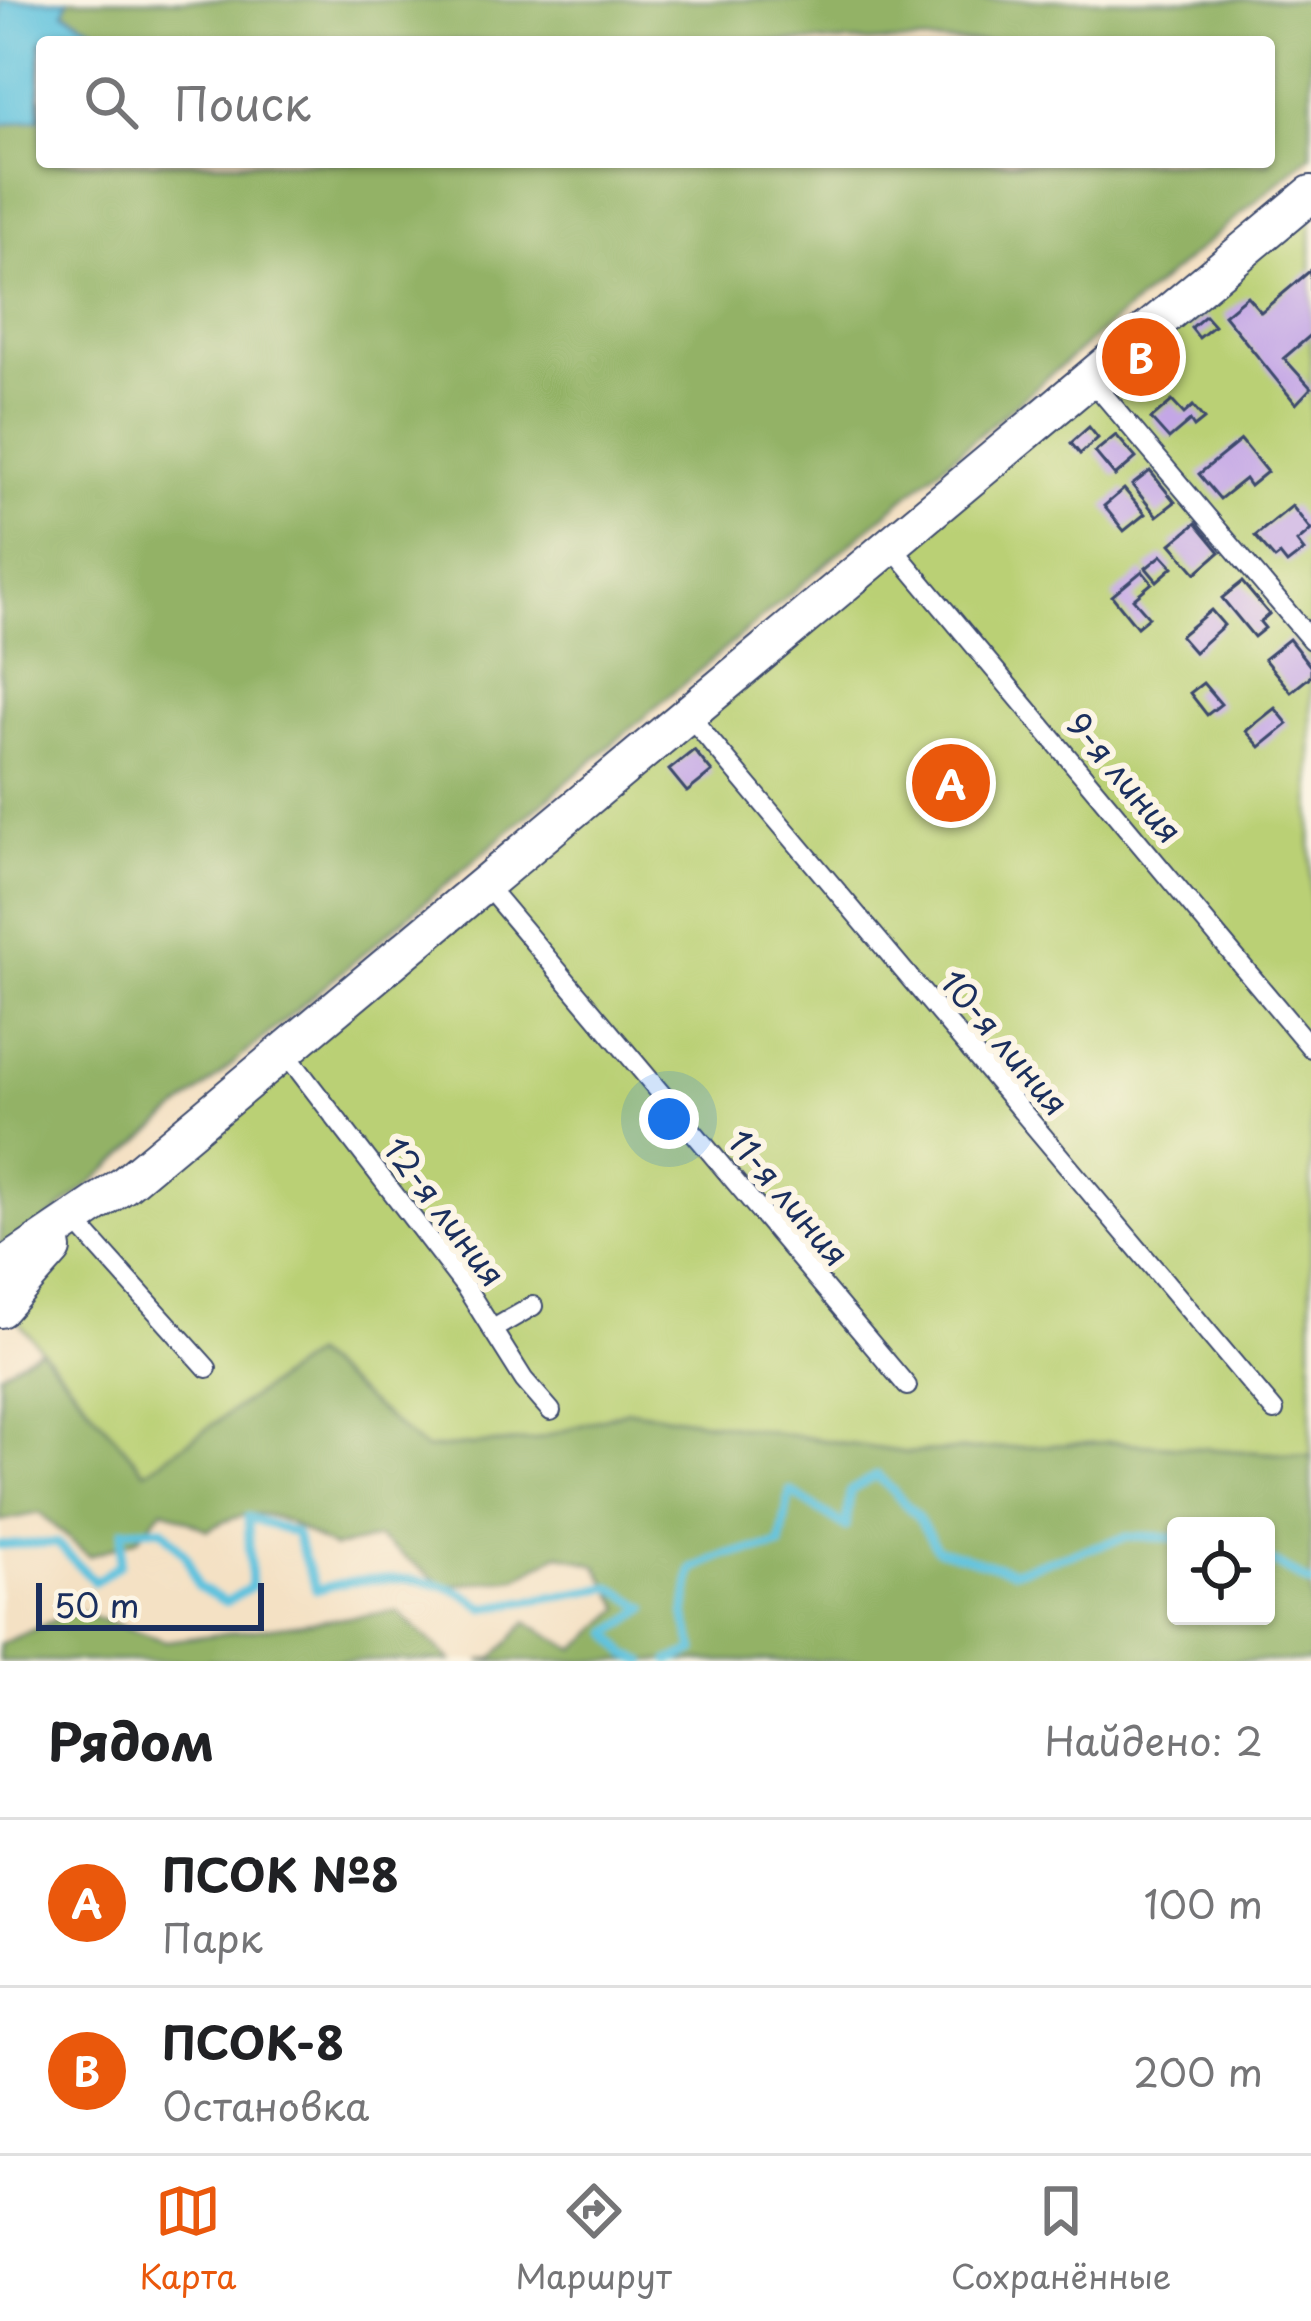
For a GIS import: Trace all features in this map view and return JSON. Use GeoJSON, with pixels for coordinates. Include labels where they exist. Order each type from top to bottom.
{"type":"FeatureCollection","features":[{"type":"Feature","properties":{"kind":"street"},"geometry":{"type":"LineString","coordinates":[[0,1269],[76,1222],[1307,205]]}},
{"type":"Feature","properties":{"kind":"street"},"geometry":{"type":"LineString","coordinates":[[0,1309],[76,1222]]}},
{"type":"Feature","properties":{"kind":"lane"},"geometry":{"type":"LineString","coordinates":[[1091,381],[1311,640]]}},
{"type":"Feature","properties":{"kind":"lane","name":"9-я линия"},"geometry":{"type":"LineString","coordinates":[[892,547],[1311,1048]]}},
{"type":"Feature","properties":{"kind":"lane","name":"10-я линия"},"geometry":{"type":"LineString","coordinates":[[687,713],[1274,1411]]}},
{"type":"Feature","properties":{"kind":"lane","name":"11-я линия"},"geometry":{"type":"LineString","coordinates":[[484,883],[907,1386]]}},
{"type":"Feature","properties":{"kind":"lane","name":"12-я линия"},"geometry":{"type":"LineString","coordinates":[[284,1051],[551,1411]]}},
{"type":"Feature","properties":{"kind":"lane"},"geometry":{"type":"LineString","coordinates":[[76,1222],[207,1368]]}},
{"type":"Feature","properties":{"kind":"lane"},"geometry":{"type":"LineString","coordinates":[[493,1329],[533,1306]]}},
{"type":"Feature","properties":{"kind":"green space"},"geometry":{"type":"Polygon","coordinates":[[[68,0],[1311,0],[1311,155],[0,1260],[0,125],[36,119],[36,168],[1275,168],[1275,36],[107,36],[63,11],[68,0]]]}},
{"type":"Feature","properties":{"kind":"green space"},"geometry":{"type":"Polygon","coordinates":[[[1311,179],[1311,1456],[1111,1442],[907,1453],[629,1410],[534,1440],[424,1449],[312,1355],[145,1472],[0,1300],[1311,179]]]}},
{"type":"Feature","properties":{"kind":"green space"},"geometry":{"type":"Polygon","coordinates":[[[40,1349],[145,1472],[312,1355],[425,1449],[534,1440],[629,1410],[907,1453],[1111,1442],[1311,1456],[1311,1661],[480,1661],[494,1658],[527,1622],[575,1650],[621,1608],[596,1565],[558,1554],[517,1578],[445,1586],[378,1538],[333,1548],[272,1516],[243,1515],[208,1530],[163,1509],[137,1539],[89,1556],[40,1513],[0,1521],[0,1373],[40,1349]]]}},
{"type":"Feature","properties":{"kind":"green space"},"geometry":{"type":"Polygon","coordinates":[[[76,1611],[166,1641],[397,1611],[452,1661],[0,1661],[0,1644],[76,1611]]]}},
{"type":"Feature","properties":{"kind":"water"},"geometry":{"type":"Polygon","coordinates":[[[0,0],[68,0],[64,12],[107,36],[36,36],[36,119],[0,125],[0,0]]]}},
{"type":"Feature","properties":{"kind":"building"},"geometry":{"type":"Polygon","coordinates":[[[1311,270],[1311,335],[1284,358],[1311,388],[1296,404],[1224,315],[1247,296],[1261,312],[1311,270]]]}},
{"type":"Feature","properties":{"kind":"building"},"geometry":{"type":"Polygon","coordinates":[[[1205,316],[1214,326],[1199,338],[1191,328],[1205,316]]]}},
{"type":"Feature","properties":{"kind":"building"},"geometry":{"type":"Polygon","coordinates":[[[1172,401],[1184,414],[1193,406],[1204,419],[1194,427],[1190,421],[1169,439],[1151,419],[1172,401]]]}},
{"type":"Feature","properties":{"kind":"building"},"geometry":{"type":"Polygon","coordinates":[[[1089,427],[1098,438],[1080,454],[1071,443],[1089,427]]]}},
{"type":"Feature","properties":{"kind":"building"},"geometry":{"type":"Polygon","coordinates":[[[1116,435],[1136,458],[1115,476],[1095,452],[1116,435]]]}},
{"type":"Feature","properties":{"kind":"building"},"geometry":{"type":"Polygon","coordinates":[[[1241,440],[1267,472],[1250,486],[1245,479],[1220,499],[1199,474],[1241,440]]]}},
{"type":"Feature","properties":{"kind":"building"},"geometry":{"type":"Polygon","coordinates":[[[1150,471],[1175,502],[1157,516],[1132,485],[1150,471]]]}},
{"type":"Feature","properties":{"kind":"building"},"geometry":{"type":"Polygon","coordinates":[[[1124,489],[1145,514],[1124,531],[1104,506],[1124,489]]]}},
{"type":"Feature","properties":{"kind":"building"},"geometry":{"type":"Polygon","coordinates":[[[1292,506],[1311,530],[1297,542],[1304,551],[1287,564],[1280,555],[1275,559],[1255,536],[1292,506]]]}},
{"type":"Feature","properties":{"kind":"building"},"geometry":{"type":"Polygon","coordinates":[[[1196,523],[1220,552],[1196,573],[1171,544],[1196,523]]]}},
{"type":"Feature","properties":{"kind":"building"},"geometry":{"type":"Polygon","coordinates":[[[1162,555],[1173,567],[1157,581],[1146,568],[1162,555]]]}},
{"type":"Feature","properties":{"kind":"building"},"geometry":{"type":"Polygon","coordinates":[[[1142,571],[1152,583],[1133,599],[1149,617],[1137,627],[1112,596],[1142,571]]]}},
{"type":"Feature","properties":{"kind":"building"},"geometry":{"type":"Polygon","coordinates":[[[1242,582],[1269,614],[1260,622],[1265,628],[1254,637],[1222,598],[1242,582]]]}},
{"type":"Feature","properties":{"kind":"building"},"geometry":{"type":"Polygon","coordinates":[[[1211,610],[1224,625],[1194,652],[1180,636],[1211,610]]]}},
{"type":"Feature","properties":{"kind":"building"},"geometry":{"type":"Polygon","coordinates":[[[1289,639],[1311,667],[1311,676],[1291,692],[1264,659],[1289,639]]]}},
{"type":"Feature","properties":{"kind":"building"},"geometry":{"type":"Polygon","coordinates":[[[1203,683],[1221,704],[1207,715],[1190,693],[1203,683]]]}},
{"type":"Feature","properties":{"kind":"building"},"geometry":{"type":"Polygon","coordinates":[[[1275,708],[1288,724],[1260,747],[1246,731],[1275,708]]]}},
{"type":"Feature","properties":{"kind":"building"},"geometry":{"type":"Polygon","coordinates":[[[694,750],[712,772],[687,792],[669,770],[694,750]]]}},
{"type":"Feature","properties":{"kind":"waterway"},"geometry":{"type":"LineString","coordinates":[[669,1661],[695,1651],[685,1615],[692,1569],[726,1554],[780,1546],[790,1491],[846,1527],[850,1491],[877,1475],[917,1516],[937,1549],[1013,1571],[1127,1537],[1167,1538]]}},
{"type":"Feature","properties":{"kind":"waterway"},"geometry":{"type":"LineString","coordinates":[[0,1545],[57,1543],[95,1582],[120,1564],[123,1530],[162,1528],[187,1557],[198,1587],[226,1602],[251,1587],[248,1517],[295,1533],[316,1590],[358,1581],[403,1579],[447,1587],[484,1608],[611,1587],[646,1608],[610,1633],[627,1655],[644,1661]]}},
{"type":"Feature","properties":{"kind":"waterway"},"geometry":{"type":"LineString","coordinates":[[1275,1563],[1311,1584]]}},
{"type":"Feature","properties":{"kind":"place","name":"ПСОК-8"},"geometry":{"type":"Point","coordinates":[1141,357]}},
{"type":"Feature","properties":{"kind":"place","name":"ПСОК №8"},"geometry":{"type":"Point","coordinates":[951,783]}}]}
